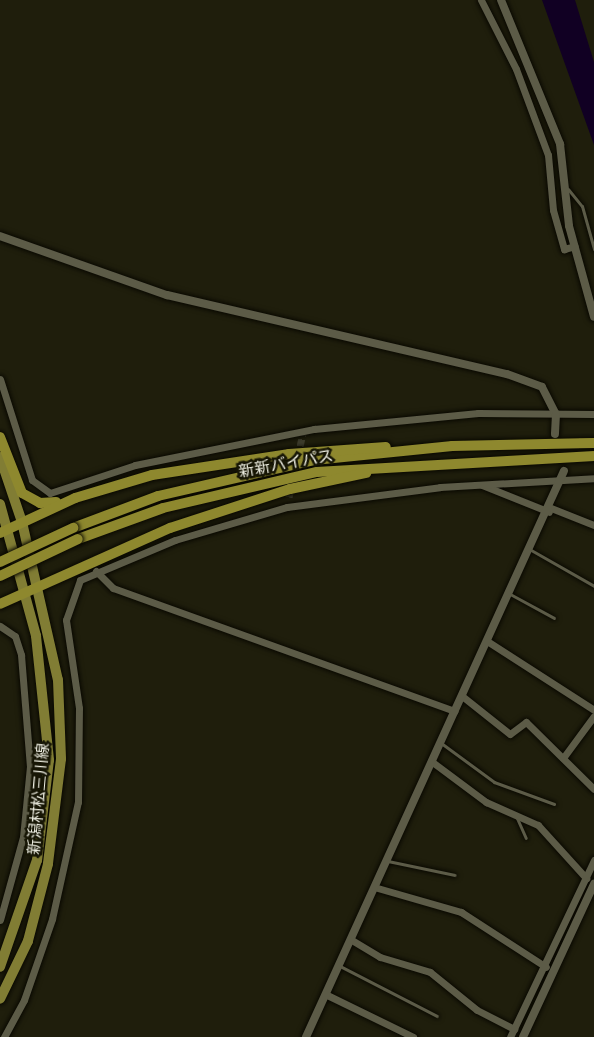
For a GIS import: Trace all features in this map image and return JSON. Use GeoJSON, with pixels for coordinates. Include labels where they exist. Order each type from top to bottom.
{"type":"FeatureCollection","features":[{"type":"Feature","properties":{"kind":"highway"},"geometry":{"type":"LineString","coordinates":[[0,437],[22,493],[48,505],[71,492],[96,491]]}},
{"type":"Feature","properties":{"kind":"highway","name":"新新バイパス"},"geometry":{"type":"LineString","coordinates":[[0,562],[73,528],[236,475],[314,460],[452,446],[594,443]]}},
{"type":"Feature","properties":{"kind":"highway"},"geometry":{"type":"LineString","coordinates":[[4,531],[96,491],[152,476],[288,453],[452,446]]}},
{"type":"Feature","properties":{"kind":"highway","name":"新新バイパス"},"geometry":{"type":"LineString","coordinates":[[0,576],[78,539],[240,487],[317,472],[411,464],[594,456]]}},
{"type":"Feature","properties":{"kind":"highway"},"geometry":{"type":"LineString","coordinates":[[0,604],[82,566],[245,503],[411,464]]}},
{"type":"Feature","properties":{"kind":"main road","name":"新潟村松三川線"},"geometry":{"type":"LineString","coordinates":[[0,457],[22,522],[58,680],[58,791],[48,864],[28,941],[0,999]]}},
{"type":"Feature","properties":{"kind":"main road","name":"新潟村松三川線"},"geometry":{"type":"LineString","coordinates":[[0,504],[4,531],[24,592],[44,682],[46,811],[24,906],[0,967]]}},
{"type":"Feature","properties":{"kind":"street"},"geometry":{"type":"LineString","coordinates":[[482,0],[516,69],[548,155],[553,210],[564,249],[575,246]]}},
{"type":"Feature","properties":{"kind":"street"},"geometry":{"type":"LineString","coordinates":[[501,0],[560,144],[575,246],[594,317]]}},
{"type":"Feature","properties":{"kind":"street"},"geometry":{"type":"LineString","coordinates":[[0,236],[167,295],[507,374],[542,387],[556,414],[555,434]]}},
{"type":"Feature","properties":{"kind":"street"},"geometry":{"type":"LineString","coordinates":[[0,379],[32,480],[40,490],[71,492],[135,465],[314,429],[478,413],[594,414]]}},
{"type":"Feature","properties":{"kind":"street"},"geometry":{"type":"LineString","coordinates":[[303,433],[314,429]]}},
{"type":"Feature","properties":{"kind":"street"},"geometry":{"type":"LineString","coordinates":[[306,1037],[454,711],[563,483],[564,471]]}},
{"type":"Feature","properties":{"kind":"street"},"geometry":{"type":"LineString","coordinates":[[4,1037],[24,1000],[52,920],[70,847],[81,762],[67,611],[74,587],[98,572],[175,540],[288,507],[479,484],[563,483],[594,478]]}},
{"type":"Feature","properties":{"kind":"street"},"geometry":{"type":"LineString","coordinates":[[479,484],[594,525]]}},
{"type":"Feature","properties":{"kind":"street"},"geometry":{"type":"LineString","coordinates":[[288,507],[289,497]]}},
{"type":"Feature","properties":{"kind":"street"},"geometry":{"type":"LineString","coordinates":[[82,566],[98,572],[113,588],[454,711]]}},
{"type":"Feature","properties":{"kind":"street"},"geometry":{"type":"LineString","coordinates":[[0,626],[15,636],[21,655],[30,766],[23,837],[0,920]]}},
{"type":"Feature","properties":{"kind":"street"},"geometry":{"type":"LineString","coordinates":[[487,641],[594,710]]}},
{"type":"Feature","properties":{"kind":"street"},"geometry":{"type":"LineString","coordinates":[[462,696],[510,734],[526,722],[594,789]]}},
{"type":"Feature","properties":{"kind":"street"},"geometry":{"type":"LineString","coordinates":[[563,758],[594,716]]}},
{"type":"Feature","properties":{"kind":"street"},"geometry":{"type":"LineString","coordinates":[[432,761],[486,802],[516,814],[563,848],[586,878]]}},
{"type":"Feature","properties":{"kind":"street"},"geometry":{"type":"LineString","coordinates":[[510,1037],[546,967],[594,860]]}},
{"type":"Feature","properties":{"kind":"street"},"geometry":{"type":"LineString","coordinates":[[523,1037],[594,884]]}},
{"type":"Feature","properties":{"kind":"street"},"geometry":{"type":"LineString","coordinates":[[374,887],[461,912],[546,967]]}},
{"type":"Feature","properties":{"kind":"street"},"geometry":{"type":"LineString","coordinates":[[350,939],[380,957],[430,972],[477,1010],[514,1029]]}},
{"type":"Feature","properties":{"kind":"street"},"geometry":{"type":"LineString","coordinates":[[325,993],[413,1037]]}},
{"type":"Feature","properties":{"kind":"lane"},"geometry":{"type":"LineString","coordinates":[[568,189],[582,206],[594,249]]}},
{"type":"Feature","properties":{"kind":"lane"},"geometry":{"type":"LineString","coordinates":[[531,550],[594,586]]}},
{"type":"Feature","properties":{"kind":"lane"},"geometry":{"type":"LineString","coordinates":[[510,594],[554,618]]}},
{"type":"Feature","properties":{"kind":"lane"},"geometry":{"type":"LineString","coordinates":[[440,742],[494,782],[554,804]]}},
{"type":"Feature","properties":{"kind":"lane"},"geometry":{"type":"LineString","coordinates":[[516,814],[526,838]]}},
{"type":"Feature","properties":{"kind":"lane"},"geometry":{"type":"LineString","coordinates":[[387,860],[455,875]]}},
{"type":"Feature","properties":{"kind":"lane"},"geometry":{"type":"LineString","coordinates":[[338,965],[437,1016]]}},
{"type":"Feature","properties":{"kind":"shaded area"},"geometry":{"type":"Polygon","coordinates":[[[542,0],[575,0],[594,62],[594,145],[542,0]]]}},
{"type":"Feature","properties":{"kind":"tunnel"},"geometry":{"type":"LineString","coordinates":[[289,497],[303,433]]}}]}
